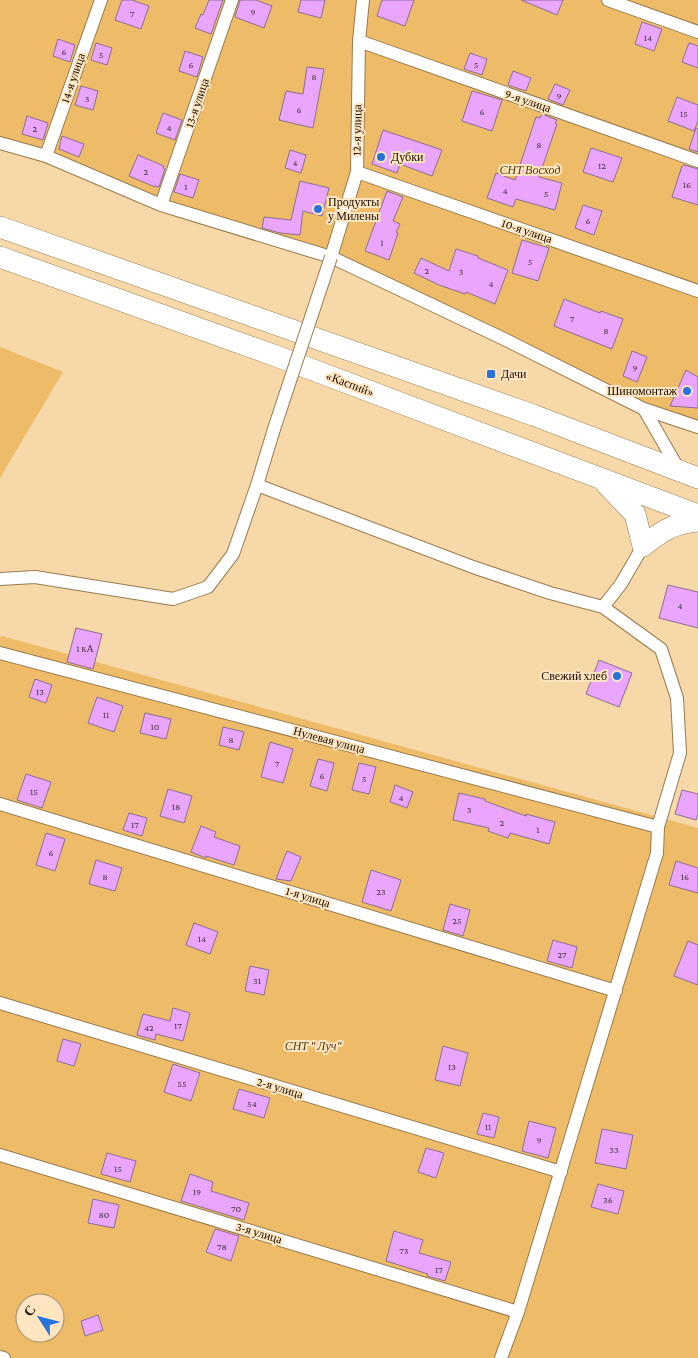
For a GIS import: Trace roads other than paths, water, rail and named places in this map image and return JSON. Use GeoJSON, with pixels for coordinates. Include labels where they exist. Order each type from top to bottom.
{"type":"FeatureCollection","features":[{"type":"Feature","properties":{"kind":"highway"},"geometry":{"type":"LineString","coordinates":[[0,227],[533,415],[689,475]]}},
{"type":"Feature","properties":{"kind":"highway","name":"«Каспий»"},"geometry":{"type":"LineString","coordinates":[[0,257],[276,356],[698,515]]}},
{"type":"Feature","properties":{"kind":"highway"},"geometry":{"type":"LineString","coordinates":[[602,480],[635,514],[643,546],[658,534],[681,523],[698,521]]}},
{"type":"Feature","properties":{"kind":"street","name":"14-я улица"},"geometry":{"type":"LineString","coordinates":[[46,156],[101,0]]}},
{"type":"Feature","properties":{"kind":"street","name":"13-я улица"},"geometry":{"type":"LineString","coordinates":[[161,205],[232,0]]}},
{"type":"Feature","properties":{"kind":"street","name":"12-я улица"},"geometry":{"type":"LineString","coordinates":[[0,579],[35,577],[173,599],[208,587],[233,554],[246,520],[357,172],[359,41],[363,0]]}},
{"type":"Feature","properties":{"kind":"street"},"geometry":{"type":"LineString","coordinates":[[608,0],[698,32]]}},
{"type":"Feature","properties":{"kind":"street","name":"9-я улица"},"geometry":{"type":"LineString","coordinates":[[359,41],[698,161]]}},
{"type":"Feature","properties":{"kind":"street"},"geometry":{"type":"LineString","coordinates":[[0,143],[46,156],[161,205],[331,257],[504,339],[644,409],[698,427]]}},
{"type":"Feature","properties":{"kind":"street","name":"10-я улица"},"geometry":{"type":"LineString","coordinates":[[357,172],[698,291]]}},
{"type":"Feature","properties":{"kind":"street"},"geometry":{"type":"LineString","coordinates":[[644,409],[689,475]]}},
{"type":"Feature","properties":{"kind":"street"},"geometry":{"type":"LineString","coordinates":[[257,485],[474,567],[550,593],[603,607],[661,649],[677,698],[680,753],[658,827],[657,853],[518,1312],[501,1358]]}},
{"type":"Feature","properties":{"kind":"street"},"geometry":{"type":"LineString","coordinates":[[603,607],[621,584],[643,546]]}},
{"type":"Feature","properties":{"kind":"street","name":"Нулевая улица"},"geometry":{"type":"LineString","coordinates":[[0,653],[658,827]]}},
{"type":"Feature","properties":{"kind":"street","name":"1-я улица"},"geometry":{"type":"LineString","coordinates":[[0,804],[616,991]]}},
{"type":"Feature","properties":{"kind":"street","name":"2-я улица"},"geometry":{"type":"LineString","coordinates":[[0,1003],[561,1172]]}},
{"type":"Feature","properties":{"kind":"street","name":"3-я улица"},"geometry":{"type":"LineString","coordinates":[[0,1155],[518,1312]]}},
{"type":"Feature","properties":{"kind":"street"},"geometry":{"type":"LineString","coordinates":[[0,1357],[4,1358]]}},
{"type":"Feature","properties":{"kind":"place","name":"Дубки"},"geometry":{"type":"Point","coordinates":[381,157]}},
{"type":"Feature","properties":{"kind":"place","name":"Продукты у Милены"},"geometry":{"type":"Point","coordinates":[318,209]}},
{"type":"Feature","properties":{"kind":"place","name":"Дачи"},"geometry":{"type":"Point","coordinates":[491,374]}},
{"type":"Feature","properties":{"kind":"place","name":"Шиномонтаж"},"geometry":{"type":"Point","coordinates":[687,391]}},
{"type":"Feature","properties":{"kind":"place","name":"Свежий хлеб"},"geometry":{"type":"Point","coordinates":[617,676]}},
{"type":"Feature","properties":{"kind":"park label","name":"СНТ Восход"},"geometry":{"type":"Point","coordinates":[530,170]}},
{"type":"Feature","properties":{"kind":"park label","name":"СНТ \" Луч\""},"geometry":{"type":"Point","coordinates":[313,1046]}}]}
